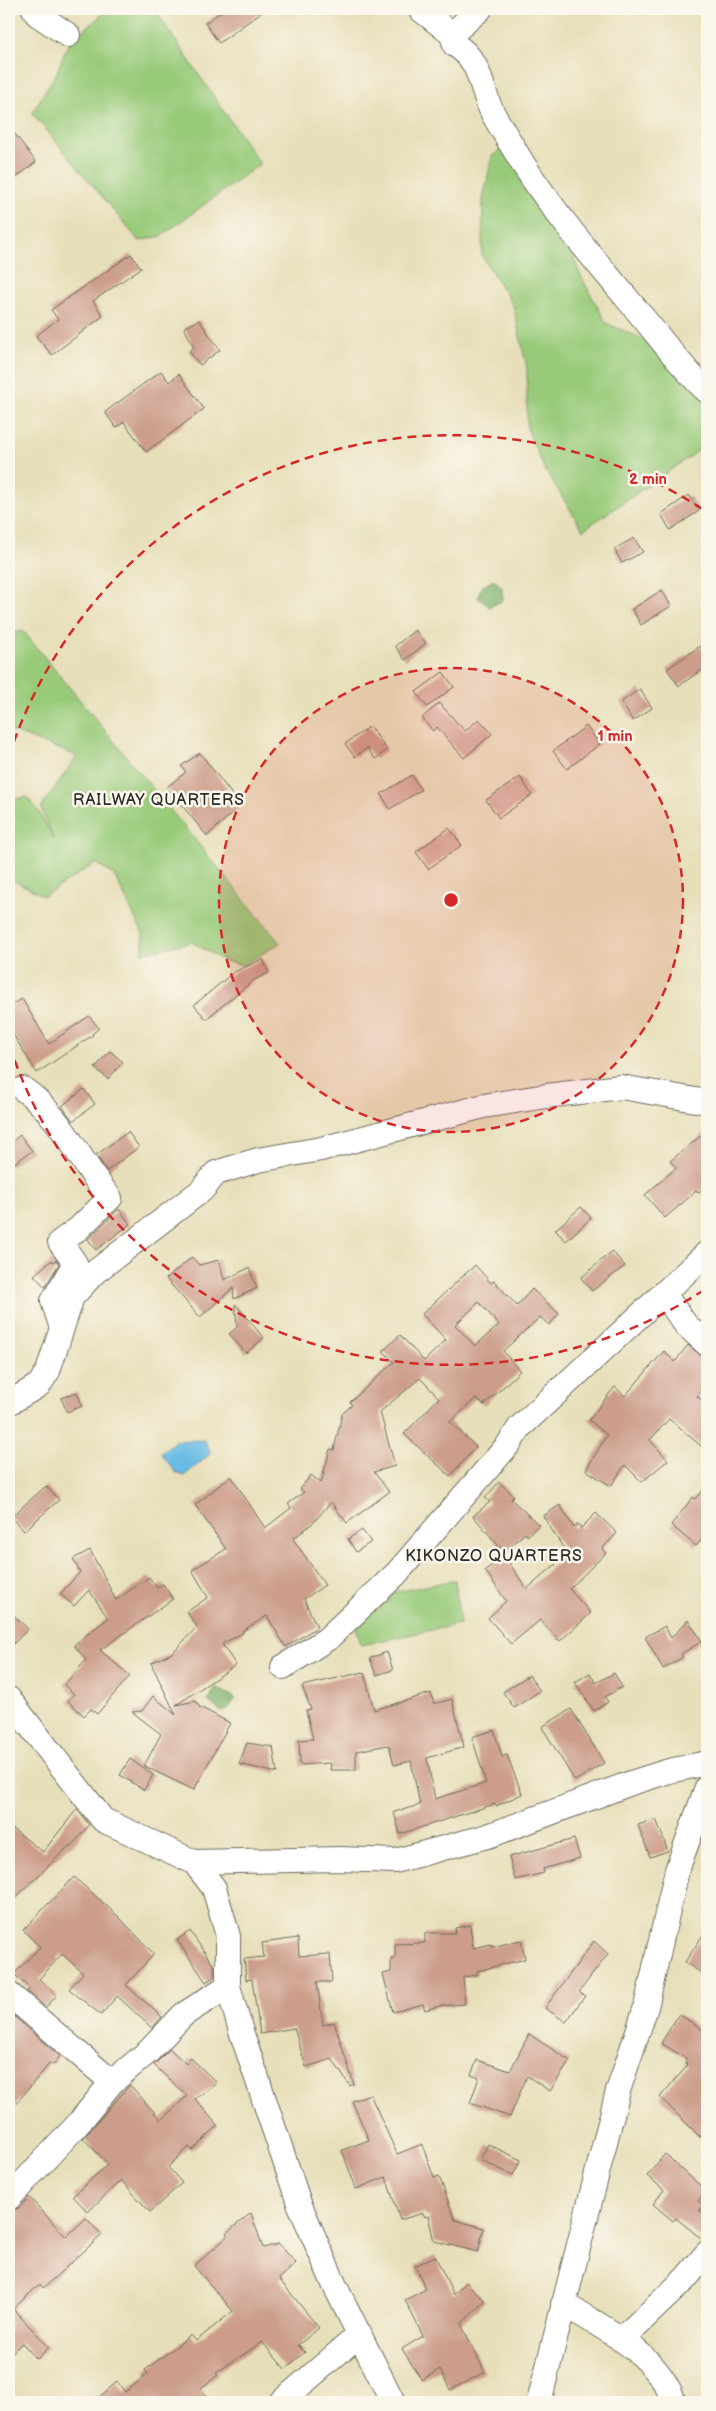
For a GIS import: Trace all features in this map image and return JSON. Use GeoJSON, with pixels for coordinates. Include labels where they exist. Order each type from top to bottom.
{"type":"FeatureCollection","features":[{"type":"Feature","properties":{"kind":"street"},"geometry":{"type":"LineString","coordinates":[[34,9],[37,14],[68,35]]}},
{"type":"Feature","properties":{"kind":"street"},"geometry":{"type":"LineString","coordinates":[[420,9],[452,34],[454,45],[467,52],[480,75],[496,118],[524,165],[554,207],[619,289],[692,376],[707,391]]}},
{"type":"Feature","properties":{"kind":"street"},"geometry":{"type":"LineString","coordinates":[[452,34],[480,9]]}},
{"type":"Feature","properties":{"kind":"street"},"geometry":{"type":"LineString","coordinates":[[9,1403],[39,1385],[48,1371],[72,1297],[95,1272],[202,1190],[216,1173],[258,1160],[321,1149],[484,1106],[546,1096],[621,1087],[707,1102]]}},
{"type":"Feature","properties":{"kind":"street"},"geometry":{"type":"LineString","coordinates":[[22,1089],[34,1097],[64,1133],[91,1175],[110,1198],[78,1229],[60,1242],[75,1263],[52,1300],[62,1328]]}},
{"type":"Feature","properties":{"kind":"street"},"geometry":{"type":"LineString","coordinates":[[282,1667],[327,1639],[396,1574],[508,1446],[520,1427],[707,1253]]}},
{"type":"Feature","properties":{"kind":"street"},"geometry":{"type":"LineString","coordinates":[[664,1294],[686,1325],[707,1344]]}},
{"type":"Feature","properties":{"kind":"street"},"geometry":{"type":"LineString","coordinates":[[9,1700],[103,1820],[194,1862],[340,1859],[395,1861],[488,1836],[631,1783],[707,1762]]}},
{"type":"Feature","properties":{"kind":"street"},"geometry":{"type":"LineString","coordinates":[[538,2402],[618,2091],[646,2007],[677,1870],[707,1787]]}},
{"type":"Feature","properties":{"kind":"street"},"geometry":{"type":"LineString","coordinates":[[194,1862],[214,1888],[222,1913],[228,1936],[228,1986],[241,2031],[299,2203],[335,2286],[393,2402]]}},
{"type":"Feature","properties":{"kind":"street"},"geometry":{"type":"LineString","coordinates":[[9,2198],[78,2124],[112,2082],[149,2051],[183,2015],[228,1986]]}},
{"type":"Feature","properties":{"kind":"street"},"geometry":{"type":"LineString","coordinates":[[9,1994],[112,2082]]}},
{"type":"Feature","properties":{"kind":"street"},"geometry":{"type":"LineString","coordinates":[[622,2339],[686,2279],[707,2253]]}},
{"type":"Feature","properties":{"kind":"street"},"geometry":{"type":"LineString","coordinates":[[563,2304],[622,2339],[653,2368],[672,2394],[674,2402]]}},
{"type":"Feature","properties":{"kind":"street"},"geometry":{"type":"LineString","coordinates":[[281,2402],[360,2334]]}},
{"type":"Feature","properties":{"kind":"green space"},"geometry":{"type":"Polygon","coordinates":[[[109,9],[154,9],[260,164],[161,236],[139,241],[32,113],[56,74],[69,42],[109,9]]]}},
{"type":"Feature","properties":{"kind":"green space"},"geometry":{"type":"Polygon","coordinates":[[[508,144],[560,224],[581,276],[606,323],[643,339],[692,383],[707,401],[707,445],[583,530],[544,468],[527,428],[527,368],[513,305],[482,256],[483,200],[492,156],[508,144]]]}},
{"type":"Feature","properties":{"kind":"green space"},"geometry":{"type":"Polygon","coordinates":[[[494,580],[502,587],[503,600],[490,607],[478,598],[481,587],[494,580]]]}},
{"type":"Feature","properties":{"kind":"green space"},"geometry":{"type":"Polygon","coordinates":[[[23,631],[280,943],[243,965],[224,961],[192,942],[143,953],[143,934],[114,875],[96,863],[44,896],[9,878],[9,800],[27,797],[39,812],[53,838],[41,808],[77,756],[9,730],[9,634],[23,631]]]}},
{"type":"Feature","properties":{"kind":"green space"},"geometry":{"type":"Polygon","coordinates":[[[455,1580],[460,1624],[361,1645],[354,1619],[382,1595],[455,1580]]]}},
{"type":"Feature","properties":{"kind":"green space"},"geometry":{"type":"Polygon","coordinates":[[[216,1687],[235,1698],[228,1710],[221,1712],[208,1701],[216,1687]]]}},
{"type":"Feature","properties":{"kind":"water"},"geometry":{"type":"Polygon","coordinates":[[[204,1440],[210,1451],[209,1455],[184,1476],[175,1472],[161,1453],[175,1441],[204,1440]]]}},
{"type":"Feature","properties":{"kind":"building"},"geometry":{"type":"Polygon","coordinates":[[[225,9],[266,9],[219,43],[205,23],[225,9]]]}},
{"type":"Feature","properties":{"kind":"building"},"geometry":{"type":"Polygon","coordinates":[[[9,126],[36,162],[9,183],[9,126]]]}},
{"type":"Feature","properties":{"kind":"building"},"geometry":{"type":"Polygon","coordinates":[[[131,254],[141,268],[93,301],[103,316],[52,355],[36,336],[58,319],[51,310],[131,254]]]}},
{"type":"Feature","properties":{"kind":"building"},"geometry":{"type":"Polygon","coordinates":[[[199,320],[220,350],[200,365],[189,351],[194,347],[184,328],[199,320]]]}},
{"type":"Feature","properties":{"kind":"building"},"geometry":{"type":"Polygon","coordinates":[[[161,371],[169,382],[179,374],[204,409],[146,452],[124,422],[116,428],[105,412],[161,371]]]}},
{"type":"Feature","properties":{"kind":"building"},"geometry":{"type":"Polygon","coordinates":[[[689,495],[699,511],[670,530],[661,514],[689,495]]]}},
{"type":"Feature","properties":{"kind":"building"},"geometry":{"type":"Polygon","coordinates":[[[634,538],[643,552],[622,563],[614,549],[634,538]]]}},
{"type":"Feature","properties":{"kind":"building"},"geometry":{"type":"Polygon","coordinates":[[[662,590],[671,606],[641,625],[632,609],[662,590]]]}},
{"type":"Feature","properties":{"kind":"building"},"geometry":{"type":"Polygon","coordinates":[[[415,630],[426,643],[405,660],[395,646],[415,630]]]}},
{"type":"Feature","properties":{"kind":"building"},"geometry":{"type":"Polygon","coordinates":[[[700,646],[707,656],[707,666],[679,686],[667,669],[700,646]]]}},
{"type":"Feature","properties":{"kind":"building"},"geometry":{"type":"Polygon","coordinates":[[[443,672],[454,687],[427,707],[416,692],[443,672]]]}},
{"type":"Feature","properties":{"kind":"building"},"geometry":{"type":"Polygon","coordinates":[[[640,689],[652,708],[633,721],[621,702],[640,689]]]}},
{"type":"Feature","properties":{"kind":"building"},"geometry":{"type":"Polygon","coordinates":[[[439,703],[465,731],[479,719],[492,734],[464,758],[437,727],[433,731],[422,718],[439,703]]]}},
{"type":"Feature","properties":{"kind":"building"},"geometry":{"type":"Polygon","coordinates":[[[370,726],[387,750],[375,759],[367,748],[355,757],[345,744],[370,726]]]}},
{"type":"Feature","properties":{"kind":"building"},"geometry":{"type":"Polygon","coordinates":[[[586,726],[600,744],[567,769],[553,751],[586,726]]]}},
{"type":"Feature","properties":{"kind":"building"},"geometry":{"type":"Polygon","coordinates":[[[200,753],[237,801],[239,807],[207,836],[167,787],[186,772],[181,766],[200,753]]]}},
{"type":"Feature","properties":{"kind":"building"},"geometry":{"type":"Polygon","coordinates":[[[412,775],[421,790],[390,809],[381,794],[412,775]]]}},
{"type":"Feature","properties":{"kind":"building"},"geometry":{"type":"Polygon","coordinates":[[[520,777],[532,795],[499,818],[486,800],[520,777]]]}},
{"type":"Feature","properties":{"kind":"building"},"geometry":{"type":"Polygon","coordinates":[[[449,828],[462,845],[428,869],[416,852],[449,828]]]}},
{"type":"Feature","properties":{"kind":"building"},"geometry":{"type":"Polygon","coordinates":[[[263,959],[269,973],[254,980],[206,1019],[194,1005],[234,972],[263,959]]]}},
{"type":"Feature","properties":{"kind":"building"},"geometry":{"type":"Polygon","coordinates":[[[22,999],[49,1044],[89,1016],[99,1028],[93,1035],[37,1073],[9,1028],[9,1006],[22,999]]]}},
{"type":"Feature","properties":{"kind":"building"},"geometry":{"type":"Polygon","coordinates":[[[110,1051],[123,1062],[108,1079],[95,1068],[110,1051]]]}},
{"type":"Feature","properties":{"kind":"building"},"geometry":{"type":"Polygon","coordinates":[[[84,1089],[95,1104],[73,1121],[62,1106],[84,1089]]]}},
{"type":"Feature","properties":{"kind":"building"},"geometry":{"type":"Polygon","coordinates":[[[707,1131],[707,1185],[698,1193],[696,1191],[665,1218],[645,1195],[676,1168],[670,1161],[707,1131]]]}},
{"type":"Feature","properties":{"kind":"building"},"geometry":{"type":"Polygon","coordinates":[[[128,1132],[139,1147],[107,1171],[96,1155],[128,1132]]]}},
{"type":"Feature","properties":{"kind":"building"},"geometry":{"type":"Polygon","coordinates":[[[20,1135],[32,1151],[9,1167],[9,1144],[20,1135]]]}},
{"type":"Feature","properties":{"kind":"building"},"geometry":{"type":"Polygon","coordinates":[[[581,1207],[591,1218],[566,1241],[555,1230],[581,1207]]]}},
{"type":"Feature","properties":{"kind":"building"},"geometry":{"type":"Polygon","coordinates":[[[119,1209],[130,1224],[96,1250],[88,1239],[119,1209]]]}},
{"type":"Feature","properties":{"kind":"building"},"geometry":{"type":"Polygon","coordinates":[[[612,1251],[625,1266],[592,1291],[581,1278],[612,1251]]]}},
{"type":"Feature","properties":{"kind":"building"},"geometry":{"type":"Polygon","coordinates":[[[192,1257],[199,1265],[219,1260],[224,1280],[249,1268],[257,1288],[234,1299],[233,1288],[200,1317],[166,1279],[192,1257]]]}},
{"type":"Feature","properties":{"kind":"building"},"geometry":{"type":"Polygon","coordinates":[[[52,1260],[53,1262],[56,1260],[59,1264],[45,1287],[34,1275],[52,1260]]]}},
{"type":"Feature","properties":{"kind":"building"},"geometry":{"type":"Polygon","coordinates":[[[475,1265],[491,1283],[494,1281],[517,1306],[532,1289],[559,1314],[549,1325],[540,1317],[503,1351],[520,1371],[484,1405],[476,1398],[450,1422],[476,1447],[450,1476],[404,1434],[439,1398],[420,1378],[380,1412],[395,1466],[374,1472],[389,1492],[347,1523],[331,1502],[313,1523],[293,1539],[325,1585],[304,1599],[317,1627],[286,1647],[267,1616],[242,1631],[243,1633],[222,1644],[236,1665],[176,1705],[196,1701],[200,1708],[230,1723],[194,1790],[144,1766],[161,1734],[132,1712],[142,1711],[153,1696],[176,1715],[151,1663],[172,1653],[197,1627],[187,1612],[208,1597],[192,1570],[226,1549],[195,1505],[231,1476],[265,1528],[291,1508],[288,1504],[304,1492],[300,1489],[311,1475],[321,1483],[330,1449],[334,1450],[342,1414],[352,1405],[350,1402],[394,1362],[383,1351],[400,1335],[424,1361],[446,1340],[422,1314],[475,1265]],[[479,1302],[455,1325],[475,1346],[499,1325],[479,1302]]]}},
{"type":"Feature","properties":{"kind":"building"},"geometry":{"type":"Polygon","coordinates":[[[235,1304],[264,1338],[246,1353],[229,1334],[237,1327],[235,1304]]]}},
{"type":"Feature","properties":{"kind":"building"},"geometry":{"type":"Polygon","coordinates":[[[688,1345],[707,1360],[707,1383],[697,1396],[707,1405],[707,1451],[669,1419],[650,1440],[668,1460],[642,1482],[625,1465],[611,1486],[586,1470],[607,1435],[589,1420],[609,1394],[615,1387],[625,1396],[664,1351],[675,1362],[688,1345]]]}},
{"type":"Feature","properties":{"kind":"building"},"geometry":{"type":"Polygon","coordinates":[[[77,1392],[82,1406],[67,1412],[61,1398],[77,1392]]]}},
{"type":"Feature","properties":{"kind":"building"},"geometry":{"type":"Polygon","coordinates":[[[499,1482],[514,1496],[511,1499],[539,1525],[527,1536],[525,1533],[504,1552],[473,1516],[490,1502],[485,1498],[499,1482]]]}},
{"type":"Feature","properties":{"kind":"building"},"geometry":{"type":"Polygon","coordinates":[[[46,1486],[59,1500],[24,1531],[11,1517],[46,1486]]]}},
{"type":"Feature","properties":{"kind":"building"},"geometry":{"type":"Polygon","coordinates":[[[707,1486],[707,1533],[696,1546],[671,1525],[693,1497],[695,1499],[707,1486]]]}},
{"type":"Feature","properties":{"kind":"building"},"geometry":{"type":"Polygon","coordinates":[[[560,1505],[574,1528],[578,1524],[581,1528],[596,1513],[617,1533],[602,1549],[606,1553],[569,1589],[591,1613],[560,1641],[540,1620],[511,1644],[488,1618],[506,1601],[485,1570],[505,1557],[527,1589],[556,1564],[553,1561],[564,1549],[543,1516],[560,1505]]]}},
{"type":"Feature","properties":{"kind":"building"},"geometry":{"type":"Polygon","coordinates":[[[362,1530],[371,1542],[356,1552],[348,1539],[362,1530]]]}},
{"type":"Feature","properties":{"kind":"building"},"geometry":{"type":"Polygon","coordinates":[[[90,1550],[116,1600],[149,1577],[157,1588],[163,1584],[173,1599],[100,1650],[130,1676],[97,1714],[91,1709],[84,1716],[68,1701],[74,1694],[64,1685],[86,1660],[74,1645],[108,1618],[89,1590],[74,1606],[60,1594],[80,1572],[73,1559],[90,1550]]]}},
{"type":"Feature","properties":{"kind":"building"},"geometry":{"type":"Polygon","coordinates":[[[9,1611],[28,1629],[9,1648],[9,1611]]]}},
{"type":"Feature","properties":{"kind":"building"},"geometry":{"type":"Polygon","coordinates":[[[688,1620],[702,1641],[681,1654],[683,1657],[663,1669],[645,1637],[665,1626],[671,1638],[688,1620]]]}},
{"type":"Feature","properties":{"kind":"building"},"geometry":{"type":"Polygon","coordinates":[[[387,1652],[393,1670],[376,1675],[370,1658],[387,1652]]]}},
{"type":"Feature","properties":{"kind":"building"},"geometry":{"type":"Polygon","coordinates":[[[364,1672],[374,1710],[431,1693],[434,1704],[452,1699],[464,1747],[427,1758],[435,1799],[486,1783],[472,1737],[494,1730],[502,1757],[507,1755],[522,1794],[496,1806],[495,1804],[400,1834],[394,1812],[420,1805],[411,1761],[394,1765],[389,1745],[356,1751],[356,1770],[330,1770],[331,1763],[300,1765],[299,1740],[313,1739],[306,1710],[311,1709],[302,1686],[364,1672]]]}},
{"type":"Feature","properties":{"kind":"building"},"geometry":{"type":"Polygon","coordinates":[[[590,1673],[596,1683],[614,1673],[622,1687],[605,1697],[608,1702],[594,1711],[575,1682],[590,1673]]]}},
{"type":"Feature","properties":{"kind":"building"},"geometry":{"type":"Polygon","coordinates":[[[529,1675],[540,1691],[514,1708],[503,1692],[529,1675]]]}},
{"type":"Feature","properties":{"kind":"building"},"geometry":{"type":"Polygon","coordinates":[[[571,1709],[604,1763],[575,1781],[542,1727],[571,1709]]]}},
{"type":"Feature","properties":{"kind":"building"},"geometry":{"type":"Polygon","coordinates":[[[247,1743],[273,1747],[277,1773],[239,1764],[247,1743]]]}},
{"type":"Feature","properties":{"kind":"building"},"geometry":{"type":"Polygon","coordinates":[[[130,1759],[153,1775],[144,1790],[120,1775],[130,1759]]]}},
{"type":"Feature","properties":{"kind":"building"},"geometry":{"type":"Polygon","coordinates":[[[77,1809],[89,1825],[71,1847],[70,1845],[9,1904],[9,1826],[43,1852],[77,1809]]]}},
{"type":"Feature","properties":{"kind":"building"},"geometry":{"type":"Polygon","coordinates":[[[656,1819],[668,1851],[650,1857],[638,1825],[656,1819]]]}},
{"type":"Feature","properties":{"kind":"building"},"geometry":{"type":"Polygon","coordinates":[[[574,1839],[580,1858],[543,1869],[544,1873],[515,1880],[509,1857],[574,1839]]]}},
{"type":"Feature","properties":{"kind":"building"},"geometry":{"type":"Polygon","coordinates":[[[74,1877],[119,1917],[154,1954],[126,1985],[162,2017],[152,2028],[117,1996],[101,2015],[69,1989],[83,1973],[62,1954],[39,1979],[57,1995],[46,2007],[27,1991],[30,1989],[14,1974],[40,1947],[23,1930],[74,1877]]]}},
{"type":"Feature","properties":{"kind":"building"},"geometry":{"type":"Polygon","coordinates":[[[470,1925],[473,1948],[491,1944],[492,1947],[521,1940],[525,1959],[477,1971],[477,1975],[463,1977],[465,2004],[440,2006],[425,2010],[423,2004],[393,2012],[383,1974],[391,1972],[391,1959],[395,1959],[395,1944],[425,1943],[425,1933],[456,1933],[455,1928],[470,1925]]]}},
{"type":"Feature","properties":{"kind":"building"},"geometry":{"type":"Polygon","coordinates":[[[707,1929],[707,1977],[685,1962],[707,1929]]]}},
{"type":"Feature","properties":{"kind":"building"},"geometry":{"type":"Polygon","coordinates":[[[190,1931],[214,1966],[214,1977],[206,1982],[177,1940],[190,1931]]]}},
{"type":"Feature","properties":{"kind":"building"},"geometry":{"type":"Polygon","coordinates":[[[298,1938],[299,1956],[330,1954],[332,1982],[317,1982],[323,2025],[334,2022],[354,2084],[350,2086],[332,2059],[306,2067],[294,2028],[260,2034],[252,1979],[246,1980],[244,1959],[264,1957],[262,1943],[298,1938]]]}},
{"type":"Feature","properties":{"kind":"building"},"geometry":{"type":"Polygon","coordinates":[[[594,1941],[608,1954],[579,1992],[585,1996],[566,2022],[545,2008],[594,1941]]]}},
{"type":"Feature","properties":{"kind":"building"},"geometry":{"type":"Polygon","coordinates":[[[9,2012],[60,2056],[53,2065],[50,2063],[9,2112],[9,2012]]]}},
{"type":"Feature","properties":{"kind":"building"},"geometry":{"type":"Polygon","coordinates":[[[679,2014],[707,2033],[707,2144],[660,2097],[688,2065],[685,2062],[687,2059],[661,2043],[679,2014]]]}},
{"type":"Feature","properties":{"kind":"building"},"geometry":{"type":"Polygon","coordinates":[[[529,2034],[570,2061],[550,2091],[527,2076],[510,2117],[470,2103],[479,2078],[471,2075],[477,2060],[510,2071],[529,2034]]]}},
{"type":"Feature","properties":{"kind":"building"},"geometry":{"type":"Polygon","coordinates":[[[170,2049],[186,2064],[191,2058],[217,2083],[195,2099],[218,2126],[192,2150],[189,2147],[168,2167],[182,2183],[150,2212],[121,2180],[88,2212],[73,2196],[108,2164],[83,2138],[130,2085],[161,2120],[187,2096],[154,2065],[170,2049]]]}},
{"type":"Feature","properties":{"kind":"building"},"geometry":{"type":"Polygon","coordinates":[[[370,2094],[397,2154],[422,2144],[434,2178],[439,2176],[455,2220],[484,2228],[478,2252],[434,2241],[428,2216],[425,2217],[423,2213],[400,2220],[386,2177],[356,2189],[342,2150],[369,2140],[352,2101],[370,2094]]]}},
{"type":"Feature","properties":{"kind":"building"},"geometry":{"type":"Polygon","coordinates":[[[488,2144],[521,2160],[513,2175],[480,2160],[488,2144]]]}},
{"type":"Feature","properties":{"kind":"building"},"geometry":{"type":"Polygon","coordinates":[[[665,2154],[706,2191],[698,2201],[703,2205],[699,2210],[707,2217],[707,2240],[703,2240],[676,2218],[673,2221],[653,2204],[664,2190],[647,2176],[665,2154]]]}},
{"type":"Feature","properties":{"kind":"building"},"geometry":{"type":"Polygon","coordinates":[[[29,2197],[66,2237],[86,2218],[102,2235],[43,2288],[40,2284],[13,2309],[49,2347],[37,2359],[22,2343],[9,2356],[9,2211],[19,2208],[29,2197]]]}},
{"type":"Feature","properties":{"kind":"building"},"geometry":{"type":"Polygon","coordinates":[[[251,2213],[263,2248],[279,2244],[296,2263],[279,2279],[319,2328],[298,2345],[305,2352],[285,2369],[262,2342],[216,2373],[218,2375],[200,2389],[211,2402],[93,2402],[117,2382],[125,2392],[148,2374],[145,2370],[191,2335],[196,2341],[233,2311],[194,2266],[228,2236],[226,2233],[251,2213]]]}},
{"type":"Feature","properties":{"kind":"building"},"geometry":{"type":"Polygon","coordinates":[[[435,2256],[454,2295],[466,2282],[485,2301],[461,2324],[485,2372],[450,2390],[440,2369],[422,2380],[402,2349],[423,2336],[405,2300],[426,2289],[415,2266],[435,2256]]]}},
{"type":"Feature","properties":{"kind":"district","name":"RAILWAY QUARTERS"},"geometry":{"type":"Point","coordinates":[159,800]}},
{"type":"Feature","properties":{"kind":"district","name":"KIKONZO QUARTERS"},"geometry":{"type":"Point","coordinates":[494,1556]}}]}
